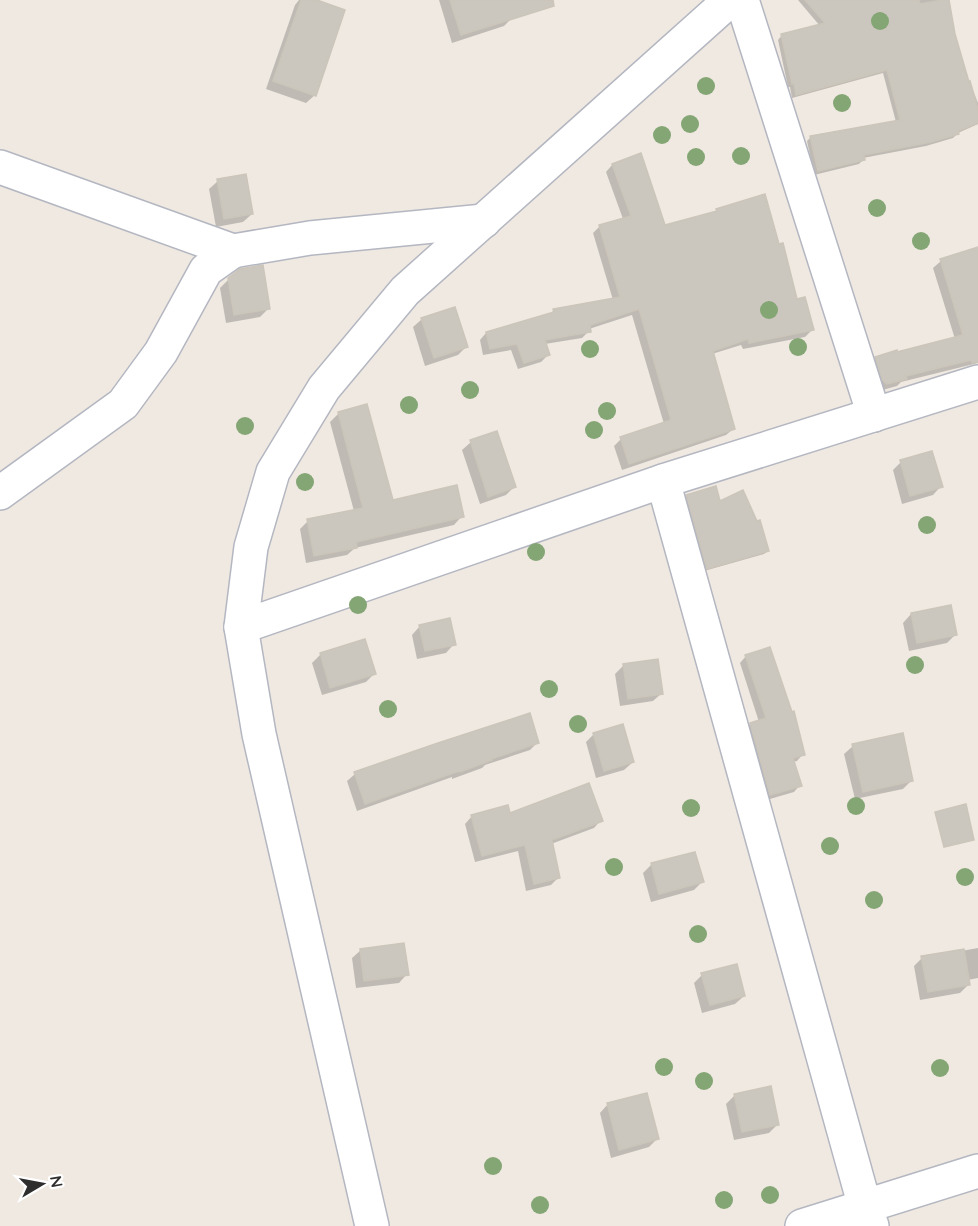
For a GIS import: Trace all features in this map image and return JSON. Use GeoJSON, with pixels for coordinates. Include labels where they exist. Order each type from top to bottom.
{"type":"FeatureCollection","features":[{"type":"Feature","properties":{"kind":"street"},"geometry":{"type":"LineString","coordinates":[[372,1226],[259,734],[241,627],[251,548],[273,472],[324,388],[405,291],[730,0]]}},
{"type":"Feature","properties":{"kind":"street"},"geometry":{"type":"LineString","coordinates":[[742,0],[874,415]]}},
{"type":"Feature","properties":{"kind":"street"},"geometry":{"type":"LineString","coordinates":[[0,167],[233,251]]}},
{"type":"Feature","properties":{"kind":"street"},"geometry":{"type":"LineString","coordinates":[[0,493],[123,404],[161,352],[206,270],[233,251],[310,238],[484,221]]}},
{"type":"Feature","properties":{"kind":"street"},"geometry":{"type":"LineString","coordinates":[[241,627],[663,481],[978,382]]}},
{"type":"Feature","properties":{"kind":"street"},"geometry":{"type":"LineString","coordinates":[[663,481],[868,1216]]}},
{"type":"Feature","properties":{"kind":"street"},"geometry":{"type":"LineString","coordinates":[[802,1226],[868,1216],[978,1171]]}},
{"type":"Feature","properties":{"kind":"building"},"geometry":{"type":"Polygon","coordinates":[[[301,0],[317,0],[345,10],[316,96],[273,81],[301,0]]]}},
{"type":"Feature","properties":{"kind":"building"},"geometry":{"type":"Polygon","coordinates":[[[450,0],[553,0],[554,6],[461,35],[450,0]]]}},
{"type":"Feature","properties":{"kind":"building"},"geometry":{"type":"Polygon","coordinates":[[[805,0],[919,0],[920,4],[949,0],[955,34],[978,109],[978,123],[958,131],[959,134],[864,155],[865,160],[818,171],[810,136],[900,120],[887,70],[796,95],[781,34],[825,23],[805,0]]]}},
{"type":"Feature","properties":{"kind":"building"},"geometry":{"type":"Polygon","coordinates":[[[641,153],[665,225],[717,211],[716,209],[765,194],[779,244],[783,243],[797,299],[805,297],[814,330],[749,343],[748,339],[713,351],[735,429],[629,464],[620,437],[671,420],[639,309],[590,325],[591,332],[545,340],[550,355],[524,363],[517,344],[490,349],[486,332],[554,312],[553,309],[620,297],[599,225],[631,216],[612,164],[641,153]]]}},
{"type":"Feature","properties":{"kind":"building"},"geometry":{"type":"Polygon","coordinates":[[[246,174],[253,214],[224,219],[217,179],[246,174]]]}},
{"type":"Feature","properties":{"kind":"building"},"geometry":{"type":"Polygon","coordinates":[[[978,247],[978,362],[972,363],[971,360],[906,376],[907,379],[887,384],[882,380],[875,357],[963,335],[940,259],[978,247]]]}},
{"type":"Feature","properties":{"kind":"building"},"geometry":{"type":"Polygon","coordinates":[[[263,265],[270,309],[234,315],[228,278],[240,269],[263,265]]]}},
{"type":"Feature","properties":{"kind":"building"},"geometry":{"type":"Polygon","coordinates":[[[455,307],[468,347],[434,358],[421,318],[455,307]]]}},
{"type":"Feature","properties":{"kind":"building"},"geometry":{"type":"Polygon","coordinates":[[[367,404],[393,500],[457,485],[464,517],[356,542],[357,548],[314,556],[307,519],[363,508],[338,412],[367,404]]]}},
{"type":"Feature","properties":{"kind":"building"},"geometry":{"type":"Polygon","coordinates":[[[497,431],[516,487],[488,497],[470,440],[497,431]]]}},
{"type":"Feature","properties":{"kind":"building"},"geometry":{"type":"Polygon","coordinates":[[[932,451],[943,487],[910,496],[900,460],[932,451]]]}},
{"type":"Feature","properties":{"kind":"building"},"geometry":{"type":"Polygon","coordinates":[[[716,486],[720,501],[743,490],[757,521],[760,520],[769,551],[707,569],[686,495],[716,486]]]}},
{"type":"Feature","properties":{"kind":"building"},"geometry":{"type":"Polygon","coordinates":[[[951,605],[957,635],[917,643],[911,613],[951,605]]]}},
{"type":"Feature","properties":{"kind":"building"},"geometry":{"type":"Polygon","coordinates":[[[450,618],[456,645],[425,651],[419,625],[450,618]]]}},
{"type":"Feature","properties":{"kind":"building"},"geometry":{"type":"Polygon","coordinates":[[[365,639],[376,674],[330,688],[320,653],[365,639]]]}},
{"type":"Feature","properties":{"kind":"building"},"geometry":{"type":"Polygon","coordinates":[[[770,647],[792,712],[794,711],[805,755],[793,758],[802,786],[770,795],[750,723],[766,718],[745,655],[770,647]]]}},
{"type":"Feature","properties":{"kind":"building"},"geometry":{"type":"Polygon","coordinates":[[[658,659],[663,694],[628,699],[623,664],[658,659]]]}},
{"type":"Feature","properties":{"kind":"building"},"geometry":{"type":"Polygon","coordinates":[[[530,713],[539,743],[365,804],[354,772],[530,713]]]}},
{"type":"Feature","properties":{"kind":"building"},"geometry":{"type":"Polygon","coordinates":[[[623,724],[634,762],[604,771],[593,733],[623,724]]]}},
{"type":"Feature","properties":{"kind":"building"},"geometry":{"type":"Polygon","coordinates":[[[903,733],[913,781],[863,792],[852,744],[903,733]]]}},
{"type":"Feature","properties":{"kind":"building"},"geometry":{"type":"Polygon","coordinates":[[[589,783],[603,821],[552,840],[560,878],[534,884],[525,845],[482,856],[471,815],[508,805],[510,813],[589,783]]]}},
{"type":"Feature","properties":{"kind":"building"},"geometry":{"type":"Polygon","coordinates":[[[966,804],[974,840],[944,847],[935,812],[966,804]]]}},
{"type":"Feature","properties":{"kind":"building"},"geometry":{"type":"Polygon","coordinates":[[[695,852],[704,882],[659,894],[651,863],[695,852]]]}},
{"type":"Feature","properties":{"kind":"building"},"geometry":{"type":"Polygon","coordinates":[[[404,943],[409,975],[364,981],[360,949],[404,943]]]}},
{"type":"Feature","properties":{"kind":"building"},"geometry":{"type":"Polygon","coordinates":[[[964,949],[970,985],[928,992],[921,956],[964,949]]]}},
{"type":"Feature","properties":{"kind":"building"},"geometry":{"type":"Polygon","coordinates":[[[737,964],[745,996],[710,1005],[701,973],[737,964]]]}},
{"type":"Feature","properties":{"kind":"building"},"geometry":{"type":"Polygon","coordinates":[[[771,1086],[779,1125],[742,1132],[734,1094],[771,1086]]]}},
{"type":"Feature","properties":{"kind":"building"},"geometry":{"type":"Polygon","coordinates":[[[647,1093],[659,1139],[619,1150],[607,1103],[647,1093]]]}}]}
